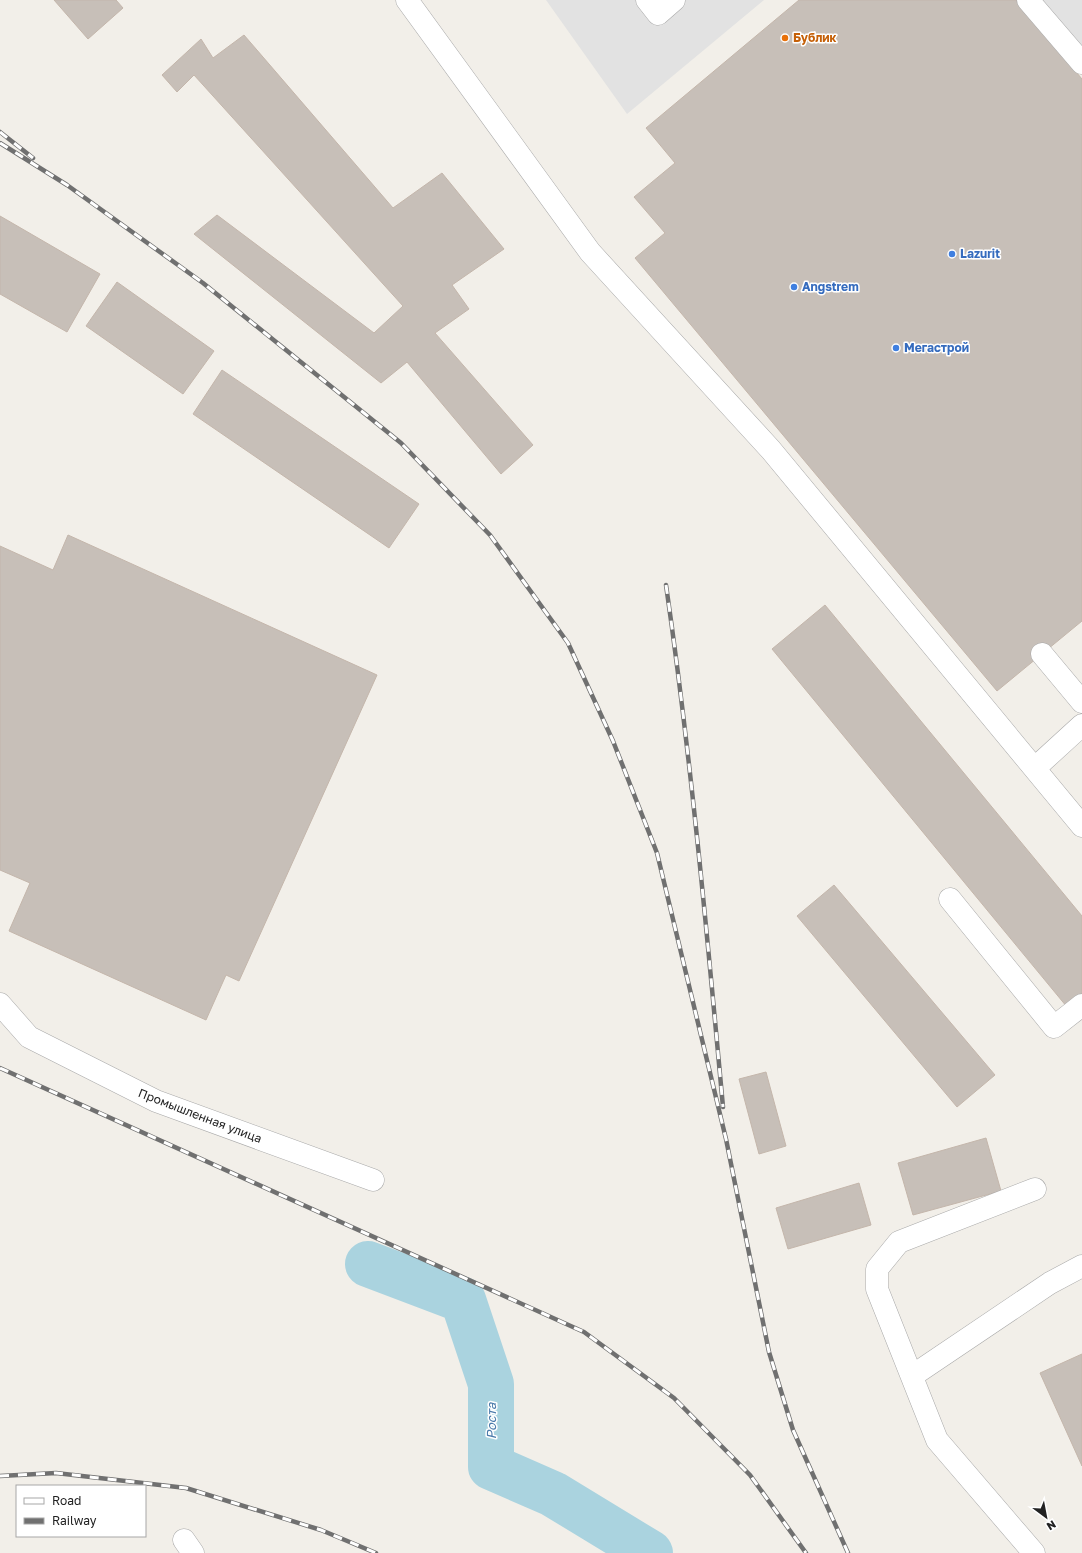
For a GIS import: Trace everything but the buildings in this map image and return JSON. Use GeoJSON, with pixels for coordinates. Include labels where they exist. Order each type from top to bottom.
{"type":"FeatureCollection","features":[{"type":"Feature","properties":{"kind":"street"},"geometry":{"type":"LineString","coordinates":[[407,0],[590,252],[771,450],[1082,826]]}},
{"type":"Feature","properties":{"kind":"street"},"geometry":{"type":"LineString","coordinates":[[647,0],[658,14],[674,0]]}},
{"type":"Feature","properties":{"kind":"street"},"geometry":{"type":"LineString","coordinates":[[1028,0],[1082,63]]}},
{"type":"Feature","properties":{"kind":"street"},"geometry":{"type":"LineString","coordinates":[[1042,654],[1082,702]]}},
{"type":"Feature","properties":{"kind":"street"},"geometry":{"type":"LineString","coordinates":[[1035,768],[1082,725]]}},
{"type":"Feature","properties":{"kind":"street"},"geometry":{"type":"LineString","coordinates":[[950,899],[1054,1027],[1082,1004]]}},
{"type":"Feature","properties":{"kind":"street","name":"Промышленная улица"},"geometry":{"type":"LineString","coordinates":[[0,1004],[29,1037],[156,1101],[373,1180]]}},
{"type":"Feature","properties":{"kind":"street"},"geometry":{"type":"LineString","coordinates":[[1034,1553],[938,1440],[877,1289],[877,1269],[899,1242],[1035,1189]]}},
{"type":"Feature","properties":{"kind":"street"},"geometry":{"type":"LineString","coordinates":[[912,1376],[1050,1283],[1082,1266]]}},
{"type":"Feature","properties":{"kind":"shaded area"},"geometry":{"type":"Polygon","coordinates":[[[546,0],[764,0],[627,114],[546,0]]]}},
{"type":"Feature","properties":{"kind":"shaded area"},"geometry":{"type":"Polygon","coordinates":[[[1040,0],[1082,0],[1082,49],[1040,0]]]}},
{"type":"Feature","properties":{"kind":"waterway","name":"Роста"},"geometry":{"type":"LineString","coordinates":[[368,1264],[463,1300],[491,1384],[491,1467],[553,1494],[650,1553]]}},
{"type":"Feature","properties":{"kind":"railway"},"geometry":{"type":"LineString","coordinates":[[0,132],[33,158]]}},
{"type":"Feature","properties":{"kind":"railway"},"geometry":{"type":"LineString","coordinates":[[0,143],[67,185],[203,283],[401,443],[490,535],[568,643],[613,741],[657,853],[726,1139],[769,1352],[793,1430],[848,1553]]}},
{"type":"Feature","properties":{"kind":"railway"},"geometry":{"type":"LineString","coordinates":[[666,585],[691,780],[723,1107]]}},
{"type":"Feature","properties":{"kind":"railway"},"geometry":{"type":"LineString","coordinates":[[0,1068],[584,1332],[674,1398],[750,1475],[806,1553]]}},
{"type":"Feature","properties":{"kind":"railway"},"geometry":{"type":"LineString","coordinates":[[0,1476],[56,1473],[186,1488],[321,1530],[376,1553]]}},
{"type":"Feature","properties":{"kind":"place","name":"Бублик"},"geometry":{"type":"Point","coordinates":[785,38]}},
{"type":"Feature","properties":{"kind":"place","name":"Lazurit"},"geometry":{"type":"Point","coordinates":[952,254]}},
{"type":"Feature","properties":{"kind":"place","name":"Angstrem"},"geometry":{"type":"Point","coordinates":[794,287]}},
{"type":"Feature","properties":{"kind":"place","name":"Мегастрой"},"geometry":{"type":"Point","coordinates":[896,348]}}]}
